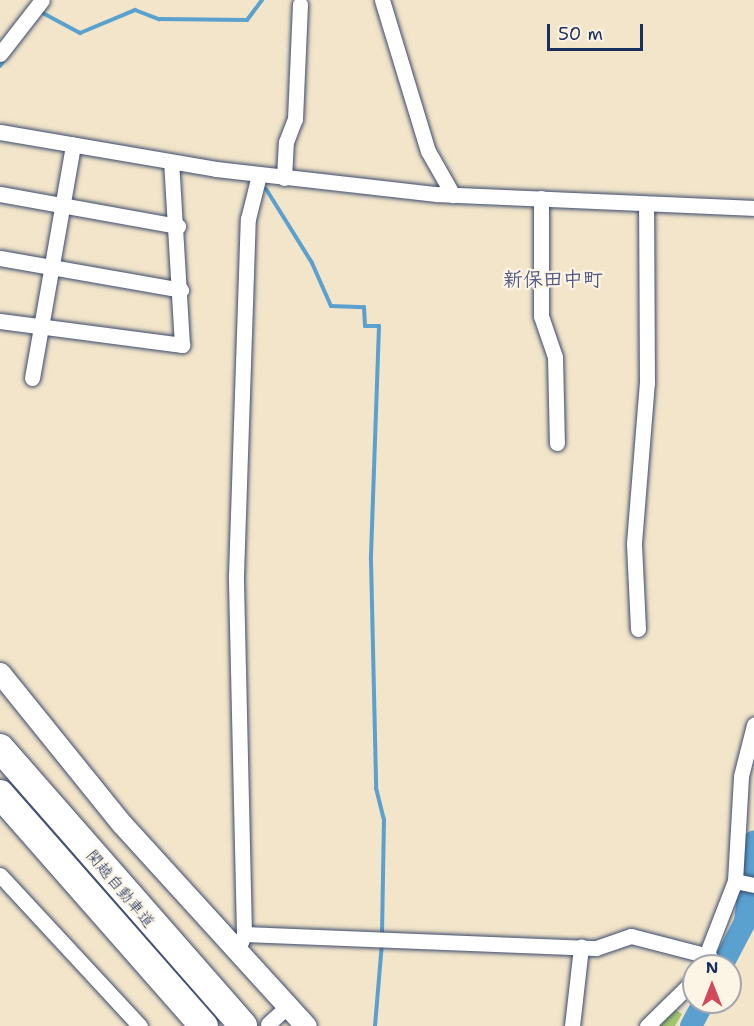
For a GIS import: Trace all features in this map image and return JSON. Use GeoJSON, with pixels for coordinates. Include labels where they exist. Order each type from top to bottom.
{"type":"FeatureCollection","features":[{"type":"Feature","properties":{"kind":"highway","name":"関越自動車道"},"geometry":{"type":"LineString","coordinates":[[0,748],[256,1025]]}},
{"type":"Feature","properties":{"kind":"highway","name":"関越自動車道"},"geometry":{"type":"LineString","coordinates":[[0,794],[204,1026]]}},
{"type":"Feature","properties":{"kind":"street"},"geometry":{"type":"LineString","coordinates":[[0,54],[42,0]]}},
{"type":"Feature","properties":{"kind":"street"},"geometry":{"type":"LineString","coordinates":[[382,0],[428,151],[453,195]]}},
{"type":"Feature","properties":{"kind":"street"},"geometry":{"type":"LineString","coordinates":[[284,178],[295,119],[300,4]]}},
{"type":"Feature","properties":{"kind":"street"},"geometry":{"type":"LineString","coordinates":[[0,132],[171,162],[284,178],[453,195],[754,208]]}},
{"type":"Feature","properties":{"kind":"street"},"geometry":{"type":"LineString","coordinates":[[32,378],[73,145]]}},
{"type":"Feature","properties":{"kind":"street"},"geometry":{"type":"LineString","coordinates":[[0,321],[180,346],[184,339],[182,290],[178,226],[169,189],[171,162]]}},
{"type":"Feature","properties":{"kind":"street"},"geometry":{"type":"LineString","coordinates":[[241,944],[236,575],[248,219],[259,175]]}},
{"type":"Feature","properties":{"kind":"street"},"geometry":{"type":"LineString","coordinates":[[0,194],[178,226]]}},
{"type":"Feature","properties":{"kind":"street"},"geometry":{"type":"LineString","coordinates":[[541,198],[542,316],[555,357],[557,443]]}},
{"type":"Feature","properties":{"kind":"street"},"geometry":{"type":"LineString","coordinates":[[638,629],[634,543],[647,383],[646,205]]}},
{"type":"Feature","properties":{"kind":"street"},"geometry":{"type":"LineString","coordinates":[[0,258],[182,290]]}},
{"type":"Feature","properties":{"kind":"street"},"geometry":{"type":"LineString","coordinates":[[0,673],[122,825],[241,944],[306,1026]]}},
{"type":"Feature","properties":{"kind":"street"},"geometry":{"type":"LineString","coordinates":[[709,954],[743,883],[741,776],[754,725]]}},
{"type":"Feature","properties":{"kind":"street"},"geometry":{"type":"LineString","coordinates":[[0,875],[140,1026]]}},
{"type":"Feature","properties":{"kind":"street"},"geometry":{"type":"LineString","coordinates":[[241,944],[581,947],[631,936],[685,954]]}},
{"type":"Feature","properties":{"kind":"street"},"geometry":{"type":"LineString","coordinates":[[572,1026],[581,947]]}},
{"type":"Feature","properties":{"kind":"street"},"geometry":{"type":"LineString","coordinates":[[648,1026],[682,992]]}},
{"type":"Feature","properties":{"kind":"street"},"geometry":{"type":"LineString","coordinates":[[256,1025],[288,1006]]}},
{"type":"Feature","properties":{"kind":"green space"},"geometry":{"type":"Polygon","coordinates":[[[674,1009],[682,1014],[675,1026],[658,1026],[674,1009]]]}},
{"type":"Feature","properties":{"kind":"waterway"},"geometry":{"type":"LineString","coordinates":[[39,11],[80,33],[135,10],[159,19],[247,20],[262,0]]}},
{"type":"Feature","properties":{"kind":"waterway"},"geometry":{"type":"LineString","coordinates":[[0,66],[6,57]]}},
{"type":"Feature","properties":{"kind":"waterway"},"geometry":{"type":"LineString","coordinates":[[266,189],[312,263],[331,306],[364,307],[365,326],[379,326],[371,560],[376,788],[384,819],[382,936]]}},
{"type":"Feature","properties":{"kind":"waterway"},"geometry":{"type":"LineString","coordinates":[[728,954],[745,922],[754,842]]}},
{"type":"Feature","properties":{"kind":"waterway"},"geometry":{"type":"LineString","coordinates":[[375,1026],[382,943]]}},
{"type":"Feature","properties":{"kind":"waterway"},"geometry":{"type":"LineString","coordinates":[[691,1026],[698,1014]]}},
{"type":"Feature","properties":{"kind":"district","name":"新保田中町"},"geometry":{"type":"Point","coordinates":[553,279]}}]}
